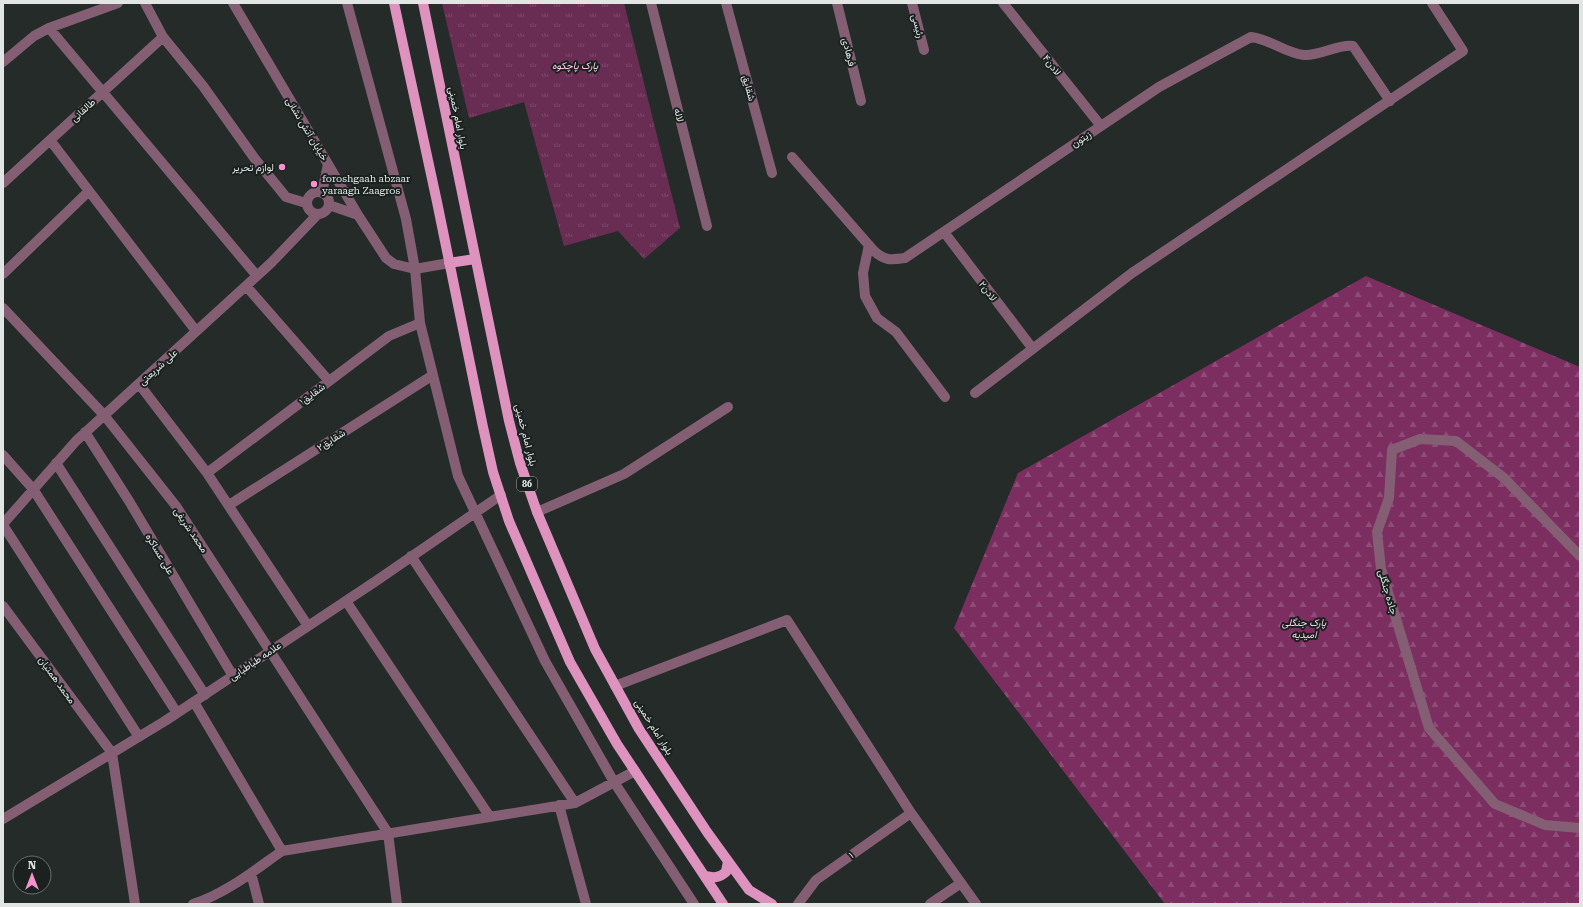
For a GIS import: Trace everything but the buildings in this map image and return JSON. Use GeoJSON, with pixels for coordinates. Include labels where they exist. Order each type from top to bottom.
{"type":"FeatureCollection","features":[{"type":"Feature","properties":{"kind":"main road"},"geometry":{"type":"LineString","coordinates":[[394,3],[484,435],[493,472],[509,520],[570,662],[617,744],[723,904]]}},
{"type":"Feature","properties":{"kind":"main road","name":"بلوار امام خمینی"},"geometry":{"type":"LineString","coordinates":[[423,3],[509,421],[520,463],[537,512],[589,636],[639,729],[749,890],[772,904]]}},
{"type":"Feature","properties":{"kind":"main road"},"geometry":{"type":"LineString","coordinates":[[449,264],[475,259]]}},
{"type":"Feature","properties":{"kind":"main road"},"geometry":{"type":"LineString","coordinates":[[705,876],[715,878],[721,876],[726,872],[728,861]]}},
{"type":"Feature","properties":{"kind":"street"},"geometry":{"type":"LineString","coordinates":[[3,62],[34,36],[49,28],[118,3]]}},
{"type":"Feature","properties":{"kind":"street"},"geometry":{"type":"LineString","coordinates":[[145,3],[163,37],[204,86],[255,159],[286,198],[306,203]]}},
{"type":"Feature","properties":{"kind":"street","name":"خیابان آتش نشانی"},"geometry":{"type":"LineString","coordinates":[[233,3],[358,215],[386,258],[394,264],[415,269],[449,264]]}},
{"type":"Feature","properties":{"kind":"street"},"geometry":{"type":"LineString","coordinates":[[347,3],[406,219],[415,269],[420,323],[458,476],[545,661],[614,782],[694,904]]}},
{"type":"Feature","properties":{"kind":"street","name":"لاله"},"geometry":{"type":"LineString","coordinates":[[651,3],[706,226]]}},
{"type":"Feature","properties":{"kind":"street","name":"شقایق"},"geometry":{"type":"LineString","coordinates":[[726,3],[772,173]]}},
{"type":"Feature","properties":{"kind":"street","name":"فرهادی"},"geometry":{"type":"LineString","coordinates":[[837,3],[861,101]]}},
{"type":"Feature","properties":{"kind":"street","name":"رئیسی"},"geometry":{"type":"LineString","coordinates":[[912,3],[924,50]]}},
{"type":"Feature","properties":{"kind":"street","name":"لادن۴"},"geometry":{"type":"LineString","coordinates":[[1003,3],[1101,126]]}},
{"type":"Feature","properties":{"kind":"street"},"geometry":{"type":"LineString","coordinates":[[975,393],[1132,273],[1463,52],[1432,3]]}},
{"type":"Feature","properties":{"kind":"street"},"geometry":{"type":"LineString","coordinates":[[49,28],[257,276]]}},
{"type":"Feature","properties":{"kind":"street","name":"طالقانی"},"geometry":{"type":"LineString","coordinates":[[3,183],[163,37]]}},
{"type":"Feature","properties":{"kind":"street","name":"زیتون"},"geometry":{"type":"LineString","coordinates":[[792,157],[868,245],[882,258],[893,260],[905,258],[1159,87],[1251,38],[1261,38],[1288,51],[1304,55],[1322,54],[1347,46],[1353,46],[1390,101]]}},
{"type":"Feature","properties":{"kind":"street"},"geometry":{"type":"LineString","coordinates":[[50,140],[196,331]]}},
{"type":"Feature","properties":{"kind":"street"},"geometry":{"type":"LineString","coordinates":[[322,193],[328,164]]}},
{"type":"Feature","properties":{"kind":"street"},"geometry":{"type":"LineString","coordinates":[[3,274],[90,191]]}},
{"type":"Feature","properties":{"kind":"street"},"geometry":{"type":"LineString","coordinates":[[322,193],[328,198],[329,205],[325,212],[318,214],[308,210],[306,203],[312,194],[322,193]]}},
{"type":"Feature","properties":{"kind":"street"},"geometry":{"type":"LineString","coordinates":[[329,205],[358,215]]}},
{"type":"Feature","properties":{"kind":"street","name":"علی شریعتی"},"geometry":{"type":"LineString","coordinates":[[3,524],[85,432],[257,276],[318,214]]}},
{"type":"Feature","properties":{"kind":"street","name":"لادن۲"},"geometry":{"type":"LineString","coordinates":[[944,232],[1033,349]]}},
{"type":"Feature","properties":{"kind":"street"},"geometry":{"type":"LineString","coordinates":[[868,245],[863,274],[865,296],[877,318],[896,332],[946,397]]}},
{"type":"Feature","properties":{"kind":"street"},"geometry":{"type":"LineString","coordinates":[[246,286],[329,381]]}},
{"type":"Feature","properties":{"kind":"street","name":"محمد شریفی"},"geometry":{"type":"LineString","coordinates":[[3,308],[104,415],[176,506],[388,833]]}},
{"type":"Feature","properties":{"kind":"street","name":"شقایق۱"},"geometry":{"type":"LineString","coordinates":[[207,472],[389,336],[420,323]]}},
{"type":"Feature","properties":{"kind":"street","name":"شقایق۲"},"geometry":{"type":"LineString","coordinates":[[229,505],[433,375]]}},
{"type":"Feature","properties":{"kind":"street"},"geometry":{"type":"LineString","coordinates":[[139,384],[207,472],[308,626]]}},
{"type":"Feature","properties":{"kind":"street"},"geometry":{"type":"LineString","coordinates":[[537,512],[624,474],[728,407]]}},
{"type":"Feature","properties":{"kind":"street","name":"علی عساکره"},"geometry":{"type":"LineString","coordinates":[[85,432],[129,501],[233,676]]}},
{"type":"Feature","properties":{"kind":"street","name":"جاده جنگلی"},"geometry":{"type":"LineString","coordinates":[[1580,556],[1504,478],[1456,441],[1420,439],[1392,450],[1389,498],[1377,532],[1380,569],[1429,728],[1495,804],[1545,825],[1580,828]]}},
{"type":"Feature","properties":{"kind":"street"},"geometry":{"type":"LineString","coordinates":[[3,456],[33,489],[177,713]]}},
{"type":"Feature","properties":{"kind":"street"},"geometry":{"type":"LineString","coordinates":[[56,463],[205,694]]}},
{"type":"Feature","properties":{"kind":"street","name":"علامه طباطبایی"},"geometry":{"type":"LineString","coordinates":[[3,819],[194,702],[346,601],[500,495]]}},
{"type":"Feature","properties":{"kind":"street"},"geometry":{"type":"LineString","coordinates":[[3,524],[139,737]]}},
{"type":"Feature","properties":{"kind":"street"},"geometry":{"type":"LineString","coordinates":[[411,556],[575,803]]}},
{"type":"Feature","properties":{"kind":"street"},"geometry":{"type":"LineString","coordinates":[[346,601],[490,817]]}},
{"type":"Feature","properties":{"kind":"street","name":"محمد همتیان"},"geometry":{"type":"LineString","coordinates":[[3,606],[112,753]]}},
{"type":"Feature","properties":{"kind":"street"},"geometry":{"type":"LineString","coordinates":[[615,686],[787,620],[911,813],[976,904]]}},
{"type":"Feature","properties":{"kind":"street"},"geometry":{"type":"LineString","coordinates":[[194,702],[282,850]]}},
{"type":"Feature","properties":{"kind":"street"},"geometry":{"type":"LineString","coordinates":[[112,753],[134,904]]}},
{"type":"Feature","properties":{"kind":"street"},"geometry":{"type":"LineString","coordinates":[[193,904],[204,901],[251,873],[282,850],[575,803],[635,770]]}},
{"type":"Feature","properties":{"kind":"street"},"geometry":{"type":"LineString","coordinates":[[559,805],[586,904]]}},
{"type":"Feature","properties":{"kind":"street","name":"۱"},"geometry":{"type":"LineString","coordinates":[[798,904],[816,880],[911,813]]}},
{"type":"Feature","properties":{"kind":"street"},"geometry":{"type":"LineString","coordinates":[[388,833],[397,904]]}},
{"type":"Feature","properties":{"kind":"street"},"geometry":{"type":"LineString","coordinates":[[251,873],[259,904]]}},
{"type":"Feature","properties":{"kind":"street"},"geometry":{"type":"LineString","coordinates":[[930,904],[960,883]]}},
{"type":"Feature","properties":{"kind":"green space","name":"پارک پاچکوه"},"geometry":{"type":"Polygon","coordinates":[[[442,3],[624,3],[680,228],[644,259],[618,231],[564,246],[524,102],[469,118],[442,3]]]}},
{"type":"Feature","properties":{"kind":"green space","name":"پارک جنگلی امیدیه"},"geometry":{"type":"Polygon","coordinates":[[[1366,276],[1580,367],[1580,904],[1165,904],[954,628],[1018,473],[1366,276]]]}},
{"type":"Feature","properties":{"kind":"place","name":"لوازم تحریر"},"geometry":{"type":"Point","coordinates":[282,167]}},
{"type":"Feature","properties":{"kind":"place","name":"foroshgaah abzaar yaraagh Zaagros"},"geometry":{"type":"Point","coordinates":[314,184]}}]}
